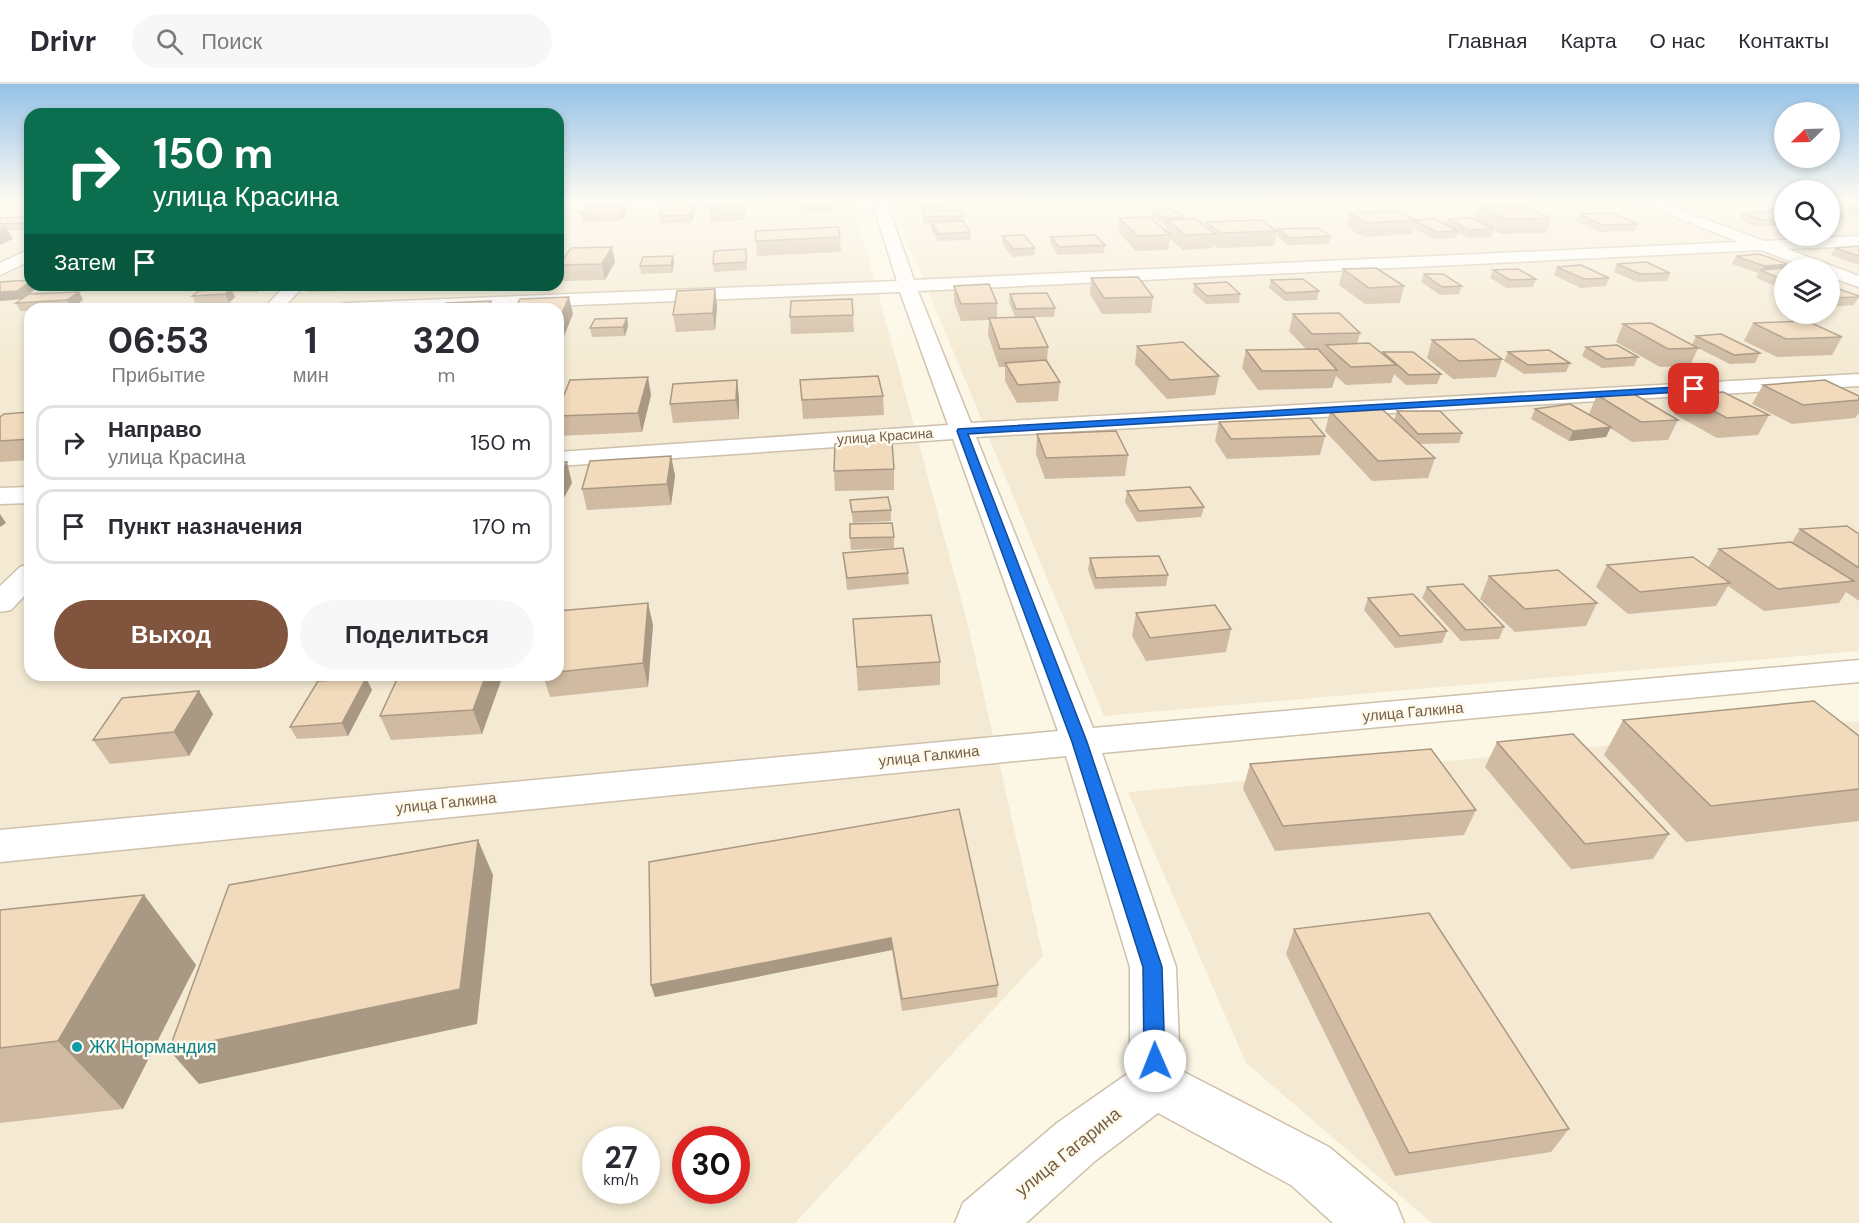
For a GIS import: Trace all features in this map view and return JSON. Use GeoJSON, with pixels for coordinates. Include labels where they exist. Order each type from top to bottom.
{"type":"FeatureCollection","features":[{"type":"Feature","properties":{"kind":"street"},"geometry":{"type":"LineString","coordinates":[[897,254],[1080,742],[1153,967],[1155,1084],[1310,1166],[1376,1223]]}},
{"type":"Feature","properties":{"kind":"street"},"geometry":{"type":"LineString","coordinates":[[492,303],[907,286],[1569,254]]}},
{"type":"Feature","properties":{"kind":"street"},"geometry":{"type":"LineString","coordinates":[[0,270],[24,257]]}},
{"type":"Feature","properties":{"kind":"street"},"geometry":{"type":"LineString","coordinates":[[1840,275],[1859,282]]}},
{"type":"Feature","properties":{"kind":"street"},"geometry":{"type":"LineString","coordinates":[[278,303],[290,291]]}},
{"type":"Feature","properties":{"kind":"street","name":"улица Красина"},"geometry":{"type":"LineString","coordinates":[[564,459],[962,431],[1859,380]]}},
{"type":"Feature","properties":{"kind":"street"},"geometry":{"type":"LineString","coordinates":[[0,496],[24,495]]}},
{"type":"Feature","properties":{"kind":"street"},"geometry":{"type":"LineString","coordinates":[[0,603],[24,579]]}},
{"type":"Feature","properties":{"kind":"street","name":"улица Галкина"},"geometry":{"type":"LineString","coordinates":[[0,846],[1080,742],[1859,671]]}},
{"type":"Feature","properties":{"kind":"street","name":"улица Гагарина"},"geometry":{"type":"LineString","coordinates":[[983,1223],[1076,1142],[1155,1084]]}},
{"type":"Feature","properties":{"kind":"shaded area"},"geometry":{"type":"Polygon","coordinates":[[[0,254],[24,254],[24,291],[564,291],[564,254],[867,254],[967,621],[1043,956],[795,1223],[0,1223],[0,254]]]}},
{"type":"Feature","properties":{"kind":"shaded area"},"geometry":{"type":"Polygon","coordinates":[[[913,254],[1859,254],[1859,651],[1104,716],[913,254]]]}},
{"type":"Feature","properties":{"kind":"shaded area"},"geometry":{"type":"Polygon","coordinates":[[[1859,721],[1859,1223],[1432,1223],[1246,1063],[1128,792],[1859,721]]]}},
{"type":"Feature","properties":{"kind":"building"},"geometry":{"type":"Polygon","coordinates":[[[567,254],[608,254],[602,264],[564,265],[567,254]]]}},
{"type":"Feature","properties":{"kind":"building"},"geometry":{"type":"Polygon","coordinates":[[[714,254],[746,254],[746,262],[713,264],[714,254]]]}},
{"type":"Feature","properties":{"kind":"building"},"geometry":{"type":"Polygon","coordinates":[[[1759,254],[1774,259],[1774,265],[1764,266],[1736,256],[1759,254]]]}},
{"type":"Feature","properties":{"kind":"building"},"geometry":{"type":"Polygon","coordinates":[[[673,256],[671,265],[640,266],[643,257],[673,256]]]}},
{"type":"Feature","properties":{"kind":"building"},"geometry":{"type":"Polygon","coordinates":[[[1646,262],[1670,273],[1640,274],[1617,264],[1646,262]]]}},
{"type":"Feature","properties":{"kind":"building"},"geometry":{"type":"Polygon","coordinates":[[[1581,265],[1609,278],[1584,279],[1557,267],[1581,265]]]}},
{"type":"Feature","properties":{"kind":"building"},"geometry":{"type":"Polygon","coordinates":[[[1376,268],[1404,286],[1369,288],[1343,269],[1376,268]]]}},
{"type":"Feature","properties":{"kind":"building"},"geometry":{"type":"Polygon","coordinates":[[[1518,269],[1536,279],[1510,280],[1493,270],[1518,269]]]}},
{"type":"Feature","properties":{"kind":"building"},"geometry":{"type":"Polygon","coordinates":[[[1774,269],[1774,276],[1760,270],[1774,269]]]}},
{"type":"Feature","properties":{"kind":"building"},"geometry":{"type":"Polygon","coordinates":[[[1424,274],[1443,274],[1462,286],[1442,287],[1424,274]]]}},
{"type":"Feature","properties":{"kind":"building"},"geometry":{"type":"Polygon","coordinates":[[[1138,277],[1153,297],[1104,298],[1091,278],[1138,277]]]}},
{"type":"Feature","properties":{"kind":"building"},"geometry":{"type":"Polygon","coordinates":[[[1303,279],[1319,291],[1286,293],[1271,280],[1303,279]]]}},
{"type":"Feature","properties":{"kind":"building"},"geometry":{"type":"Polygon","coordinates":[[[24,280],[24,286],[17,291],[0,292],[0,282],[24,280]]]}},
{"type":"Feature","properties":{"kind":"building"},"geometry":{"type":"Polygon","coordinates":[[[1227,282],[1240,294],[1207,296],[1194,284],[1227,282]]]}},
{"type":"Feature","properties":{"kind":"building"},"geometry":{"type":"Polygon","coordinates":[[[989,284],[997,303],[961,304],[954,286],[989,284]]]}},
{"type":"Feature","properties":{"kind":"building"},"geometry":{"type":"Polygon","coordinates":[[[715,289],[713,313],[673,315],[677,291],[715,289]]]}},
{"type":"Feature","properties":{"kind":"building"},"geometry":{"type":"Polygon","coordinates":[[[1840,289],[1859,296],[1840,298],[1840,289]]]}},
{"type":"Feature","properties":{"kind":"building"},"geometry":{"type":"Polygon","coordinates":[[[199,291],[229,291],[225,294],[192,296],[199,291]]]}},
{"type":"Feature","properties":{"kind":"building"},"geometry":{"type":"Polygon","coordinates":[[[79,292],[67,300],[16,303],[29,294],[79,292]]]}},
{"type":"Feature","properties":{"kind":"building"},"geometry":{"type":"Polygon","coordinates":[[[1047,293],[1055,308],[1016,309],[1010,294],[1047,293]]]}},
{"type":"Feature","properties":{"kind":"building"},"geometry":{"type":"Polygon","coordinates":[[[569,297],[564,309],[564,303],[518,303],[520,299],[569,297]]]}},
{"type":"Feature","properties":{"kind":"building"},"geometry":{"type":"Polygon","coordinates":[[[852,299],[853,315],[790,317],[791,301],[852,299]]]}},
{"type":"Feature","properties":{"kind":"building"},"geometry":{"type":"Polygon","coordinates":[[[491,301],[490,303],[446,303],[491,301]]]}},
{"type":"Feature","properties":{"kind":"building"},"geometry":{"type":"Polygon","coordinates":[[[1339,313],[1360,333],[1312,334],[1293,314],[1339,313]]]}},
{"type":"Feature","properties":{"kind":"building"},"geometry":{"type":"Polygon","coordinates":[[[1034,317],[1048,347],[1000,349],[989,318],[1034,317]]]}},
{"type":"Feature","properties":{"kind":"building"},"geometry":{"type":"Polygon","coordinates":[[[627,318],[623,327],[590,328],[595,319],[627,318]]]}},
{"type":"Feature","properties":{"kind":"building"},"geometry":{"type":"Polygon","coordinates":[[[1651,323],[1698,348],[1668,349],[1623,324],[1651,323]]]}},
{"type":"Feature","properties":{"kind":"building"},"geometry":{"type":"Polygon","coordinates":[[[1753,323],[1814,324],[1842,337],[1786,339],[1753,323]]]}},
{"type":"Feature","properties":{"kind":"building"},"geometry":{"type":"Polygon","coordinates":[[[1721,334],[1760,353],[1734,355],[1696,336],[1721,334]]]}},
{"type":"Feature","properties":{"kind":"building"},"geometry":{"type":"Polygon","coordinates":[[[1474,339],[1502,359],[1459,361],[1432,340],[1474,339]]]}},
{"type":"Feature","properties":{"kind":"building"},"geometry":{"type":"Polygon","coordinates":[[[1183,342],[1219,376],[1170,380],[1137,346],[1183,342]]]}},
{"type":"Feature","properties":{"kind":"building"},"geometry":{"type":"Polygon","coordinates":[[[1369,343],[1396,365],[1351,367],[1326,345],[1369,343]]]}},
{"type":"Feature","properties":{"kind":"building"},"geometry":{"type":"Polygon","coordinates":[[[1617,345],[1638,357],[1606,359],[1586,347],[1617,345]]]}},
{"type":"Feature","properties":{"kind":"building"},"geometry":{"type":"Polygon","coordinates":[[[1318,349],[1337,370],[1262,371],[1246,350],[1318,349]]]}},
{"type":"Feature","properties":{"kind":"building"},"geometry":{"type":"Polygon","coordinates":[[[1549,350],[1570,363],[1528,365],[1508,352],[1549,350]]]}},
{"type":"Feature","properties":{"kind":"building"},"geometry":{"type":"Polygon","coordinates":[[[1383,352],[1413,352],[1441,374],[1409,375],[1383,352]]]}},
{"type":"Feature","properties":{"kind":"building"},"geometry":{"type":"Polygon","coordinates":[[[1046,360],[1060,382],[1018,385],[1005,363],[1046,360]]]}},
{"type":"Feature","properties":{"kind":"building"},"geometry":{"type":"Polygon","coordinates":[[[878,376],[883,396],[802,400],[800,380],[878,376]]]}},
{"type":"Feature","properties":{"kind":"building"},"geometry":{"type":"Polygon","coordinates":[[[648,377],[638,413],[564,416],[564,395],[570,380],[648,377]]]}},
{"type":"Feature","properties":{"kind":"building"},"geometry":{"type":"Polygon","coordinates":[[[737,380],[736,400],[670,404],[673,384],[737,380]]]}},
{"type":"Feature","properties":{"kind":"building"},"geometry":{"type":"Polygon","coordinates":[[[1825,380],[1859,396],[1859,400],[1803,405],[1763,385],[1825,380]]]}},
{"type":"Feature","properties":{"kind":"building"},"geometry":{"type":"Polygon","coordinates":[[[1723,392],[1769,415],[1727,418],[1683,395],[1723,392]]]}},
{"type":"Feature","properties":{"kind":"building"},"geometry":{"type":"Polygon","coordinates":[[[1632,393],[1678,420],[1641,422],[1597,395],[1632,393]]]}},
{"type":"Feature","properties":{"kind":"building"},"geometry":{"type":"Polygon","coordinates":[[[1570,404],[1611,427],[1573,431],[1535,409],[1570,404]]]}},
{"type":"Feature","properties":{"kind":"building"},"geometry":{"type":"Polygon","coordinates":[[[1382,409],[1435,458],[1378,461],[1330,411],[1382,409]]]}},
{"type":"Feature","properties":{"kind":"building"},"geometry":{"type":"Polygon","coordinates":[[[1397,411],[1440,411],[1462,433],[1418,434],[1397,411]]]}},
{"type":"Feature","properties":{"kind":"building"},"geometry":{"type":"Polygon","coordinates":[[[24,412],[24,439],[0,441],[0,417],[4,414],[24,412]]]}},
{"type":"Feature","properties":{"kind":"building"},"geometry":{"type":"Polygon","coordinates":[[[1310,418],[1325,436],[1231,439],[1219,422],[1310,418]]]}},
{"type":"Feature","properties":{"kind":"building"},"geometry":{"type":"Polygon","coordinates":[[[1116,431],[1128,455],[1046,458],[1037,434],[1116,431]]]}},
{"type":"Feature","properties":{"kind":"building"},"geometry":{"type":"Polygon","coordinates":[[[892,442],[894,469],[834,471],[835,444],[892,442]]]}},
{"type":"Feature","properties":{"kind":"building"},"geometry":{"type":"Polygon","coordinates":[[[671,456],[667,484],[582,489],[590,461],[671,456]]]}},
{"type":"Feature","properties":{"kind":"building"},"geometry":{"type":"Polygon","coordinates":[[[1190,487],[1204,507],[1139,511],[1127,491],[1190,487]]]}},
{"type":"Feature","properties":{"kind":"building"},"geometry":{"type":"Polygon","coordinates":[[[888,497],[891,510],[852,512],[850,500],[888,497]]]}},
{"type":"Feature","properties":{"kind":"building"},"geometry":{"type":"Polygon","coordinates":[[[892,523],[894,537],[850,538],[850,524],[892,523]]]}},
{"type":"Feature","properties":{"kind":"building"},"geometry":{"type":"Polygon","coordinates":[[[1847,526],[1859,534],[1859,568],[1800,529],[1847,526]]]}},
{"type":"Feature","properties":{"kind":"building"},"geometry":{"type":"Polygon","coordinates":[[[1791,542],[1854,581],[1778,589],[1719,549],[1791,542]]]}},
{"type":"Feature","properties":{"kind":"building"},"geometry":{"type":"Polygon","coordinates":[[[903,548],[908,573],[847,578],[843,553],[903,548]]]}},
{"type":"Feature","properties":{"kind":"building"},"geometry":{"type":"Polygon","coordinates":[[[1159,556],[1168,575],[1096,578],[1090,558],[1159,556]]]}},
{"type":"Feature","properties":{"kind":"building"},"geometry":{"type":"Polygon","coordinates":[[[1693,557],[1730,583],[1640,592],[1607,565],[1693,557]]]}},
{"type":"Feature","properties":{"kind":"building"},"geometry":{"type":"Polygon","coordinates":[[[1558,570],[1597,603],[1525,609],[1489,576],[1558,570]]]}},
{"type":"Feature","properties":{"kind":"building"},"geometry":{"type":"Polygon","coordinates":[[[1463,584],[1504,627],[1466,630],[1427,587],[1463,584]]]}},
{"type":"Feature","properties":{"kind":"building"},"geometry":{"type":"Polygon","coordinates":[[[1413,594],[1447,631],[1400,636],[1368,598],[1413,594]]]}},
{"type":"Feature","properties":{"kind":"building"},"geometry":{"type":"Polygon","coordinates":[[[648,603],[643,663],[564,671],[564,610],[648,603]]]}},
{"type":"Feature","properties":{"kind":"building"},"geometry":{"type":"Polygon","coordinates":[[[1215,605],[1231,629],[1150,638],[1136,613],[1215,605]]]}},
{"type":"Feature","properties":{"kind":"building"},"geometry":{"type":"Polygon","coordinates":[[[931,615],[940,662],[857,667],[853,619],[931,615]]]}},
{"type":"Feature","properties":{"kind":"building"},"geometry":{"type":"Polygon","coordinates":[[[318,681],[364,681],[342,723],[290,727],[318,681]]]}},
{"type":"Feature","properties":{"kind":"building"},"geometry":{"type":"Polygon","coordinates":[[[396,681],[484,681],[473,710],[380,716],[396,681]]]}},
{"type":"Feature","properties":{"kind":"building"},"geometry":{"type":"Polygon","coordinates":[[[199,691],[174,732],[93,740],[122,698],[199,691]]]}},
{"type":"Feature","properties":{"kind":"building"},"geometry":{"type":"Polygon","coordinates":[[[1814,701],[1859,736],[1859,789],[1711,806],[1623,720],[1814,701]]]}},
{"type":"Feature","properties":{"kind":"building"},"geometry":{"type":"Polygon","coordinates":[[[1573,734],[1669,834],[1585,844],[1497,742],[1573,734]]]}},
{"type":"Feature","properties":{"kind":"building"},"geometry":{"type":"Polygon","coordinates":[[[1431,749],[1476,810],[1283,826],[1250,764],[1431,749]]]}},
{"type":"Feature","properties":{"kind":"building"},"geometry":{"type":"Polygon","coordinates":[[[959,809],[998,985],[902,999],[891,938],[651,985],[649,862],[959,809]]]}},
{"type":"Feature","properties":{"kind":"building"},"geometry":{"type":"Polygon","coordinates":[[[478,840],[460,989],[169,1050],[229,885],[478,840]]]}},
{"type":"Feature","properties":{"kind":"building"},"geometry":{"type":"Polygon","coordinates":[[[144,895],[58,1041],[0,1048],[0,910],[144,895]]]}},
{"type":"Feature","properties":{"kind":"building"},"geometry":{"type":"Polygon","coordinates":[[[1429,913],[1569,1129],[1409,1153],[1294,929],[1429,913]]]}},
{"type":"Feature","properties":{"kind":"place","name":"ЖК Нормандия"},"geometry":{"type":"Point","coordinates":[77,1047]}},
{"type":"Feature","properties":{"kind":"route"},"geometry":{"type":"LineString","coordinates":[[1155,1061],[1153,967],[1080,742],[962,431],[1694,389]]}}]}
